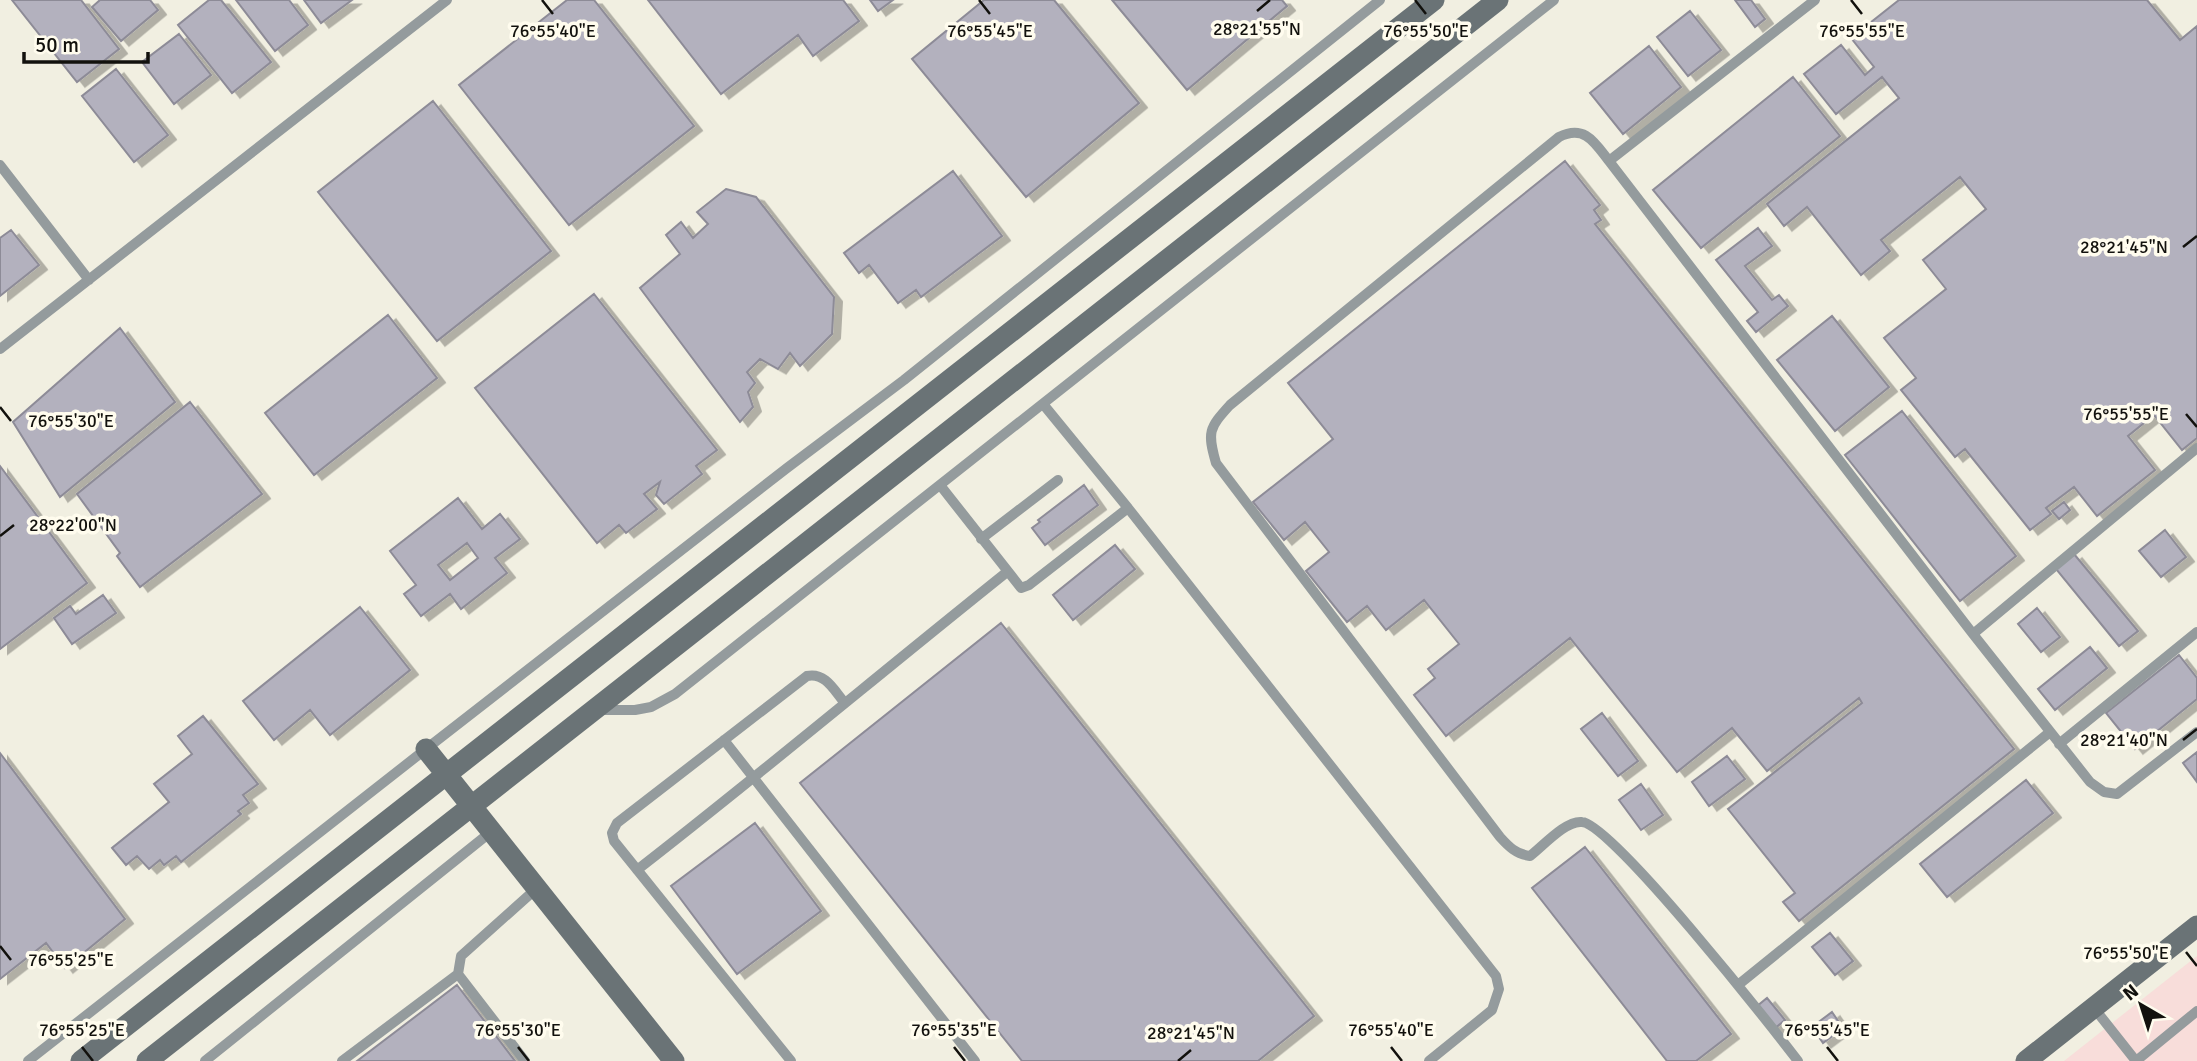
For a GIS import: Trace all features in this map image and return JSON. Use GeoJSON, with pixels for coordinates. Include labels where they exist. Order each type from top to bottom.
{"type":"FeatureCollection","features":[{"type":"Feature","properties":{"kind":"street"},"geometry":{"type":"LineString","coordinates":[[81,1061],[1434,0]]}},
{"type":"Feature","properties":{"kind":"street"},"geometry":{"type":"LineString","coordinates":[[147,1061],[1498,0]]}},
{"type":"Feature","properties":{"kind":"street"},"geometry":{"type":"LineString","coordinates":[[426,749],[674,1061]]}},
{"type":"Feature","properties":{"kind":"street"},"geometry":{"type":"LineString","coordinates":[[2026,1061],[2197,926]]}},
{"type":"Feature","properties":{"kind":"lane"},"geometry":{"type":"LineString","coordinates":[[0,349],[447,0]]}},
{"type":"Feature","properties":{"kind":"lane"},"geometry":{"type":"LineString","coordinates":[[28,1061],[904,380],[1380,0]]}},
{"type":"Feature","properties":{"kind":"lane"},"geometry":{"type":"LineString","coordinates":[[592,710],[651,708],[674,694],[1554,0]]}},
{"type":"Feature","properties":{"kind":"lane"},"geometry":{"type":"LineString","coordinates":[[1609,161],[1815,0]]}},
{"type":"Feature","properties":{"kind":"lane"},"geometry":{"type":"LineString","coordinates":[[1798,1061],[1738,985],[1644,875],[1592,824],[1582,821],[1566,826],[1530,856],[1510,849],[1216,463],[1210,442],[1214,423],[1230,405],[1559,137],[1577,131],[1594,142],[1609,161],[2090,782],[2104,792],[2117,794],[2197,732]]}},
{"type":"Feature","properties":{"kind":"lane"},"geometry":{"type":"LineString","coordinates":[[0,165],[89,280]]}},
{"type":"Feature","properties":{"kind":"lane"},"geometry":{"type":"LineString","coordinates":[[1043,404],[1129,509],[1496,976],[1499,989],[1492,1010],[1429,1061]]}},
{"type":"Feature","properties":{"kind":"lane"},"geometry":{"type":"LineString","coordinates":[[1973,634],[2197,448]]}},
{"type":"Feature","properties":{"kind":"lane"},"geometry":{"type":"LineString","coordinates":[[981,539],[1058,480]]}},
{"type":"Feature","properties":{"kind":"lane"},"geometry":{"type":"LineString","coordinates":[[940,485],[1021,587],[1029,585],[1129,509]]}},
{"type":"Feature","properties":{"kind":"lane"},"geometry":{"type":"LineString","coordinates":[[637,870],[755,778],[844,702],[1007,572]]}},
{"type":"Feature","properties":{"kind":"lane"},"geometry":{"type":"LineString","coordinates":[[2059,744],[2197,632]]}},
{"type":"Feature","properties":{"kind":"lane"},"geometry":{"type":"LineString","coordinates":[[791,1061],[614,841],[612,833],[617,823],[807,677],[816,675],[823,678],[844,702]]}},
{"type":"Feature","properties":{"kind":"lane"},"geometry":{"type":"LineString","coordinates":[[1738,985],[2050,732]]}},
{"type":"Feature","properties":{"kind":"lane"},"geometry":{"type":"LineString","coordinates":[[724,740],[975,1061]]}},
{"type":"Feature","properties":{"kind":"lane"},"geometry":{"type":"LineString","coordinates":[[205,1061],[492,831]]}},
{"type":"Feature","properties":{"kind":"lane"},"geometry":{"type":"LineString","coordinates":[[342,1061],[458,974],[461,956],[537,888]]}},
{"type":"Feature","properties":{"kind":"lane"},"geometry":{"type":"LineString","coordinates":[[458,974],[526,1061]]}},
{"type":"Feature","properties":{"kind":"lane"},"geometry":{"type":"LineString","coordinates":[[2093,1008],[2136,1061],[2197,1011]]}},
{"type":"Feature","properties":{"kind":"shaded area"},"geometry":{"type":"Polygon","coordinates":[[[2197,956],[2197,1061],[2064,1061],[2197,956]]]}},
{"type":"Feature","properties":{"kind":"building"},"geometry":{"type":"Polygon","coordinates":[[[12,0],[81,0],[119,49],[77,82],[12,0]]]}},
{"type":"Feature","properties":{"kind":"building"},"geometry":{"type":"Polygon","coordinates":[[[100,0],[150,0],[158,10],[121,41],[92,7],[100,0]]]}},
{"type":"Feature","properties":{"kind":"building"},"geometry":{"type":"Polygon","coordinates":[[[209,0],[221,0],[271,62],[232,93],[178,25],[209,0]]]}},
{"type":"Feature","properties":{"kind":"building"},"geometry":{"type":"Polygon","coordinates":[[[236,0],[289,0],[308,25],[275,51],[236,0]]]}},
{"type":"Feature","properties":{"kind":"building"},"geometry":{"type":"Polygon","coordinates":[[[304,0],[352,0],[321,23],[304,0]]]}},
{"type":"Feature","properties":{"kind":"building"},"geometry":{"type":"Polygon","coordinates":[[[567,0],[594,0],[694,126],[569,225],[459,85],[567,0]]]}},
{"type":"Feature","properties":{"kind":"building"},"geometry":{"type":"Polygon","coordinates":[[[648,0],[843,0],[859,21],[813,56],[798,35],[721,94],[648,0]]]}},
{"type":"Feature","properties":{"kind":"building"},"geometry":{"type":"Polygon","coordinates":[[[870,0],[893,0],[878,11],[870,0]]]}},
{"type":"Feature","properties":{"kind":"building"},"geometry":{"type":"Polygon","coordinates":[[[984,0],[1054,0],[1139,103],[1026,197],[912,59],[984,0]]]}},
{"type":"Feature","properties":{"kind":"building"},"geometry":{"type":"Polygon","coordinates":[[[1112,0],[1282,0],[1287,6],[1187,90],[1112,0]]]}},
{"type":"Feature","properties":{"kind":"building"},"geometry":{"type":"Polygon","coordinates":[[[1735,0],[1751,0],[1765,19],[1755,27],[1735,0]]]}},
{"type":"Feature","properties":{"kind":"building"},"geometry":{"type":"Polygon","coordinates":[[[1899,0],[2147,0],[2180,40],[2197,26],[2197,438],[2182,450],[2154,415],[2128,436],[2155,470],[2097,516],[2074,487],[2046,508],[2051,514],[2030,530],[1965,449],[1955,457],[1901,390],[1916,378],[1884,338],[1946,289],[1923,260],[1986,209],[1960,177],[1881,240],[1890,251],[1861,275],[1807,207],[1784,226],[1767,204],[1899,98],[1882,77],[1836,114],[1804,74],[1841,45],[1865,75],[1874,67],[1851,38],[1899,0]]]}},
{"type":"Feature","properties":{"kind":"building"},"geometry":{"type":"Polygon","coordinates":[[[1690,11],[1721,50],[1688,76],[1657,37],[1690,11]]]}},
{"type":"Feature","properties":{"kind":"building"},"geometry":{"type":"Polygon","coordinates":[[[179,34],[211,75],[174,104],[142,62],[179,34]]]}},
{"type":"Feature","properties":{"kind":"building"},"geometry":{"type":"Polygon","coordinates":[[[1649,46],[1681,87],[1623,134],[1590,93],[1649,46]]]}},
{"type":"Feature","properties":{"kind":"building"},"geometry":{"type":"Polygon","coordinates":[[[116,69],[168,135],[134,162],[82,96],[116,69]]]}},
{"type":"Feature","properties":{"kind":"building"},"geometry":{"type":"Polygon","coordinates":[[[1793,77],[1840,136],[1701,248],[1653,190],[1793,77]]]}},
{"type":"Feature","properties":{"kind":"building"},"geometry":{"type":"Polygon","coordinates":[[[433,101],[551,251],[437,341],[318,192],[433,101]]]}},
{"type":"Feature","properties":{"kind":"building"},"geometry":{"type":"Polygon","coordinates":[[[1565,161],[1600,205],[1594,210],[1601,220],[1595,224],[2014,749],[1799,921],[1783,902],[1795,893],[1728,809],[1862,703],[1859,698],[1767,771],[1732,728],[1677,772],[1570,638],[1446,736],[1414,695],[1435,678],[1428,669],[1459,644],[1424,600],[1386,630],[1367,606],[1347,622],[1306,571],[1329,552],[1305,522],[1284,540],[1253,502],[1333,439],[1288,383],[1565,161]]]}},
{"type":"Feature","properties":{"kind":"building"},"geometry":{"type":"Polygon","coordinates":[[[953,171],[1002,236],[921,297],[916,290],[898,303],[869,265],[859,273],[844,253],[953,171]]]}},
{"type":"Feature","properties":{"kind":"building"},"geometry":{"type":"Polygon","coordinates":[[[726,189],[756,197],[834,297],[832,334],[800,366],[790,353],[778,369],[760,359],[747,372],[755,383],[748,392],[753,407],[740,422],[640,288],[680,254],[666,235],[681,222],[693,238],[708,224],[697,212],[726,189]]]}},
{"type":"Feature","properties":{"kind":"building"},"geometry":{"type":"Polygon","coordinates":[[[1758,228],[1772,246],[1745,266],[1772,300],[1779,295],[1788,306],[1756,332],[1747,321],[1758,312],[1716,260],[1758,228]]]}},
{"type":"Feature","properties":{"kind":"building"},"geometry":{"type":"Polygon","coordinates":[[[11,230],[39,265],[0,296],[0,238],[11,230]]]}},
{"type":"Feature","properties":{"kind":"building"},"geometry":{"type":"Polygon","coordinates":[[[594,294],[717,450],[696,466],[702,474],[664,504],[656,495],[660,482],[644,494],[657,509],[626,533],[619,525],[597,543],[475,388],[594,294]]]}},
{"type":"Feature","properties":{"kind":"building"},"geometry":{"type":"Polygon","coordinates":[[[388,315],[437,378],[314,475],[265,413],[388,315]]]}},
{"type":"Feature","properties":{"kind":"building"},"geometry":{"type":"Polygon","coordinates":[[[1832,316],[1889,387],[1835,431],[1777,360],[1832,316]]]}},
{"type":"Feature","properties":{"kind":"building"},"geometry":{"type":"Polygon","coordinates":[[[120,328],[175,402],[60,497],[13,422],[120,328]]]}},
{"type":"Feature","properties":{"kind":"building"},"geometry":{"type":"Polygon","coordinates":[[[190,402],[262,494],[140,587],[117,556],[120,553],[77,494],[190,402]]]}},
{"type":"Feature","properties":{"kind":"building"},"geometry":{"type":"Polygon","coordinates":[[[1902,411],[2016,556],[1960,601],[1845,455],[1902,411]]]}},
{"type":"Feature","properties":{"kind":"building"},"geometry":{"type":"Polygon","coordinates":[[[0,466],[87,583],[0,649],[0,466]]]}},
{"type":"Feature","properties":{"kind":"building"},"geometry":{"type":"Polygon","coordinates":[[[1084,485],[1098,505],[1045,545],[1032,528],[1040,522],[1038,520],[1084,485]]]}},
{"type":"Feature","properties":{"kind":"building"},"geometry":{"type":"Polygon","coordinates":[[[458,498],[482,529],[500,514],[520,539],[495,558],[507,573],[461,609],[450,594],[421,616],[404,594],[416,585],[390,551],[458,498]],[[467,543],[438,565],[450,580],[478,558],[467,543]]]}},
{"type":"Feature","properties":{"kind":"building"},"geometry":{"type":"Polygon","coordinates":[[[2064,502],[2070,510],[2059,519],[2052,511],[2064,502]]]}},
{"type":"Feature","properties":{"kind":"building"},"geometry":{"type":"Polygon","coordinates":[[[2165,530],[2186,557],[2161,577],[2139,551],[2165,530]]]}},
{"type":"Feature","properties":{"kind":"building"},"geometry":{"type":"Polygon","coordinates":[[[1115,545],[1135,569],[1073,620],[1053,595],[1115,545]]]}},
{"type":"Feature","properties":{"kind":"building"},"geometry":{"type":"Polygon","coordinates":[[[2074,554],[2138,631],[2119,646],[2056,569],[2074,554]]]}},
{"type":"Feature","properties":{"kind":"building"},"geometry":{"type":"Polygon","coordinates":[[[103,595],[116,613],[72,644],[54,618],[70,606],[76,614],[103,595]]]}},
{"type":"Feature","properties":{"kind":"building"},"geometry":{"type":"Polygon","coordinates":[[[360,607],[410,670],[330,735],[310,710],[274,740],[243,701],[360,607]]]}},
{"type":"Feature","properties":{"kind":"building"},"geometry":{"type":"Polygon","coordinates":[[[2037,608],[2060,637],[2041,652],[2018,624],[2037,608]]]}},
{"type":"Feature","properties":{"kind":"building"},"geometry":{"type":"Polygon","coordinates":[[[1001,623],[1314,1016],[1258,1061],[1022,1061],[800,783],[1001,623]]]}},
{"type":"Feature","properties":{"kind":"building"},"geometry":{"type":"Polygon","coordinates":[[[2090,647],[2107,668],[2055,710],[2038,689],[2090,647]]]}},
{"type":"Feature","properties":{"kind":"building"},"geometry":{"type":"Polygon","coordinates":[[[2179,655],[2197,678],[2197,699],[2135,749],[2106,713],[2179,655]]]}},
{"type":"Feature","properties":{"kind":"building"},"geometry":{"type":"Polygon","coordinates":[[[1602,713],[1638,761],[1618,776],[1581,729],[1602,713]]]}},
{"type":"Feature","properties":{"kind":"building"},"geometry":{"type":"Polygon","coordinates":[[[203,716],[258,784],[243,795],[249,803],[238,811],[241,814],[181,862],[176,856],[164,865],[160,860],[149,869],[137,856],[126,865],[112,848],[169,802],[154,784],[192,754],[178,736],[203,716]]]}},
{"type":"Feature","properties":{"kind":"building"},"geometry":{"type":"Polygon","coordinates":[[[2197,752],[2197,782],[2183,763],[2197,752]]]}},
{"type":"Feature","properties":{"kind":"building"},"geometry":{"type":"Polygon","coordinates":[[[0,753],[125,919],[65,968],[46,943],[0,979],[0,753]]]}},
{"type":"Feature","properties":{"kind":"building"},"geometry":{"type":"Polygon","coordinates":[[[1727,756],[1745,779],[1709,806],[1692,782],[1727,756]]]}},
{"type":"Feature","properties":{"kind":"building"},"geometry":{"type":"Polygon","coordinates":[[[2026,780],[2053,813],[1947,897],[1920,864],[2026,780]]]}},
{"type":"Feature","properties":{"kind":"building"},"geometry":{"type":"Polygon","coordinates":[[[1641,784],[1663,815],[1641,830],[1619,800],[1641,784]]]}},
{"type":"Feature","properties":{"kind":"building"},"geometry":{"type":"Polygon","coordinates":[[[755,823],[821,911],[737,974],[671,886],[755,823]]]}},
{"type":"Feature","properties":{"kind":"building"},"geometry":{"type":"Polygon","coordinates":[[[1585,847],[1731,1034],[1696,1061],[1667,1061],[1532,888],[1585,847]]]}},
{"type":"Feature","properties":{"kind":"building"},"geometry":{"type":"Polygon","coordinates":[[[1830,933],[1853,961],[1835,975],[1812,947],[1830,933]]]}},
{"type":"Feature","properties":{"kind":"building"},"geometry":{"type":"Polygon","coordinates":[[[457,985],[515,1061],[357,1061],[457,985]]]}},
{"type":"Feature","properties":{"kind":"building"},"geometry":{"type":"Polygon","coordinates":[[[1767,998],[1785,1020],[1774,1029],[1756,1007],[1767,998]]]}},
{"type":"Feature","properties":{"kind":"building"},"geometry":{"type":"Polygon","coordinates":[[[1832,1012],[1843,1028],[1823,1043],[1812,1027],[1832,1012]]]}}]}
